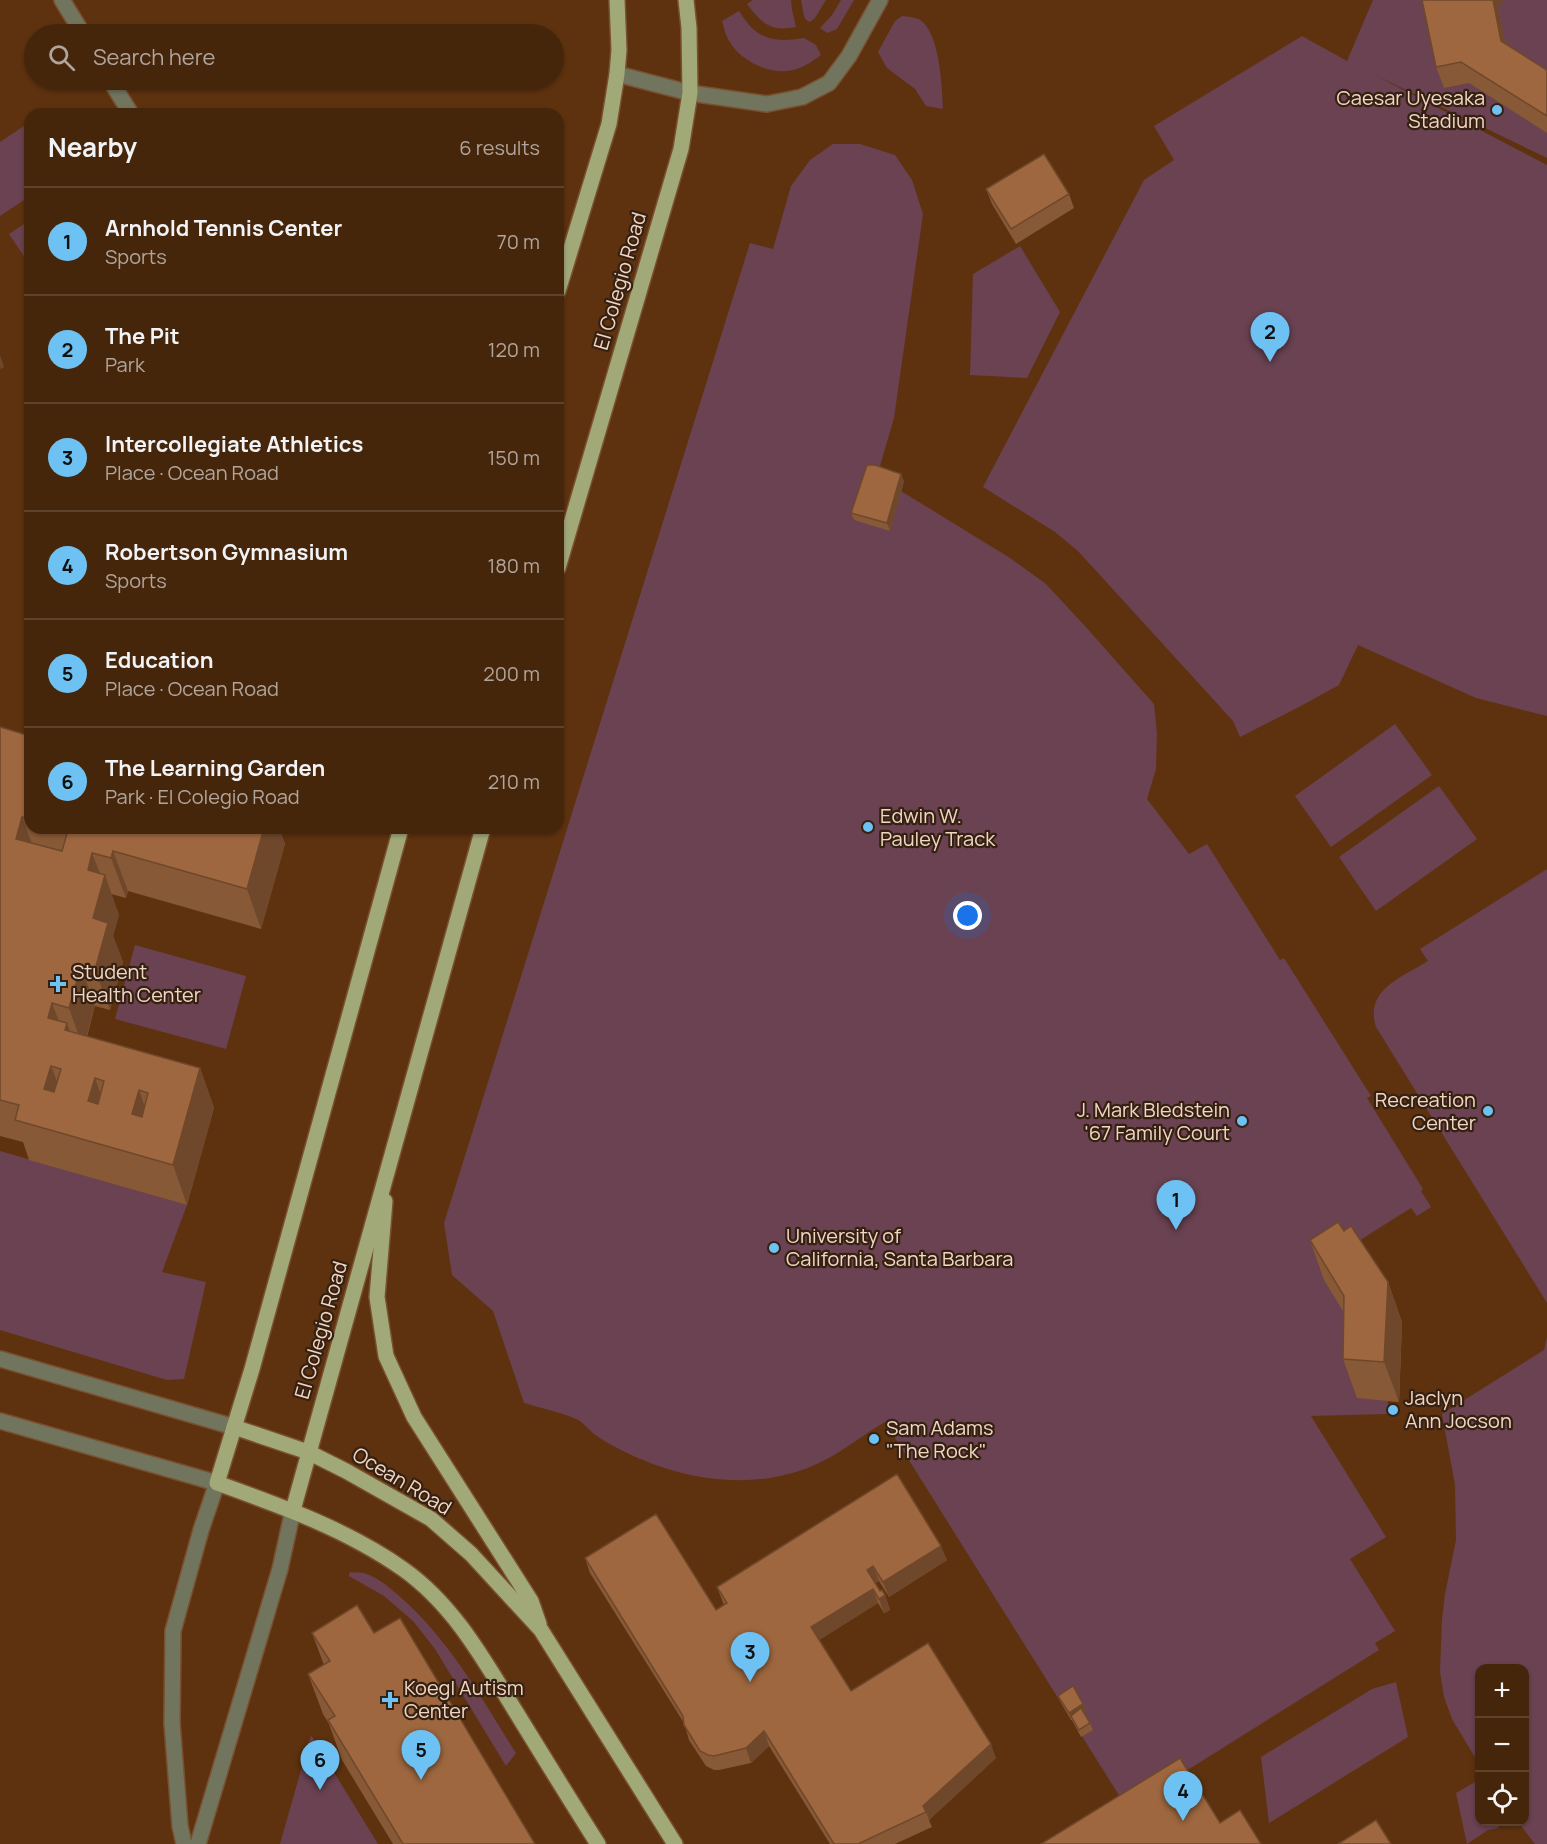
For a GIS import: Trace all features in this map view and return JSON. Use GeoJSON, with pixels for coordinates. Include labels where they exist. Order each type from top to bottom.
{"type":"FeatureCollection","features":[{"type":"Feature","properties":{"kind":"main road"},"geometry":{"type":"LineString","coordinates":[[564,271],[609,124],[617,74],[619,41],[617,0]]}},
{"type":"Feature","properties":{"kind":"main road","name":"El Colegio Road"},"geometry":{"type":"LineString","coordinates":[[564,548],[681,149],[690,93],[686,0]]}},
{"type":"Feature","properties":{"kind":"main road"},"geometry":{"type":"LineString","coordinates":[[399,834],[268,1312],[218,1483],[293,1510],[364,1545],[404,1570],[444,1605],[475,1646],[598,1844]]}},
{"type":"Feature","properties":{"kind":"main road","name":"El Colegio Road"},"geometry":{"type":"LineString","coordinates":[[293,1510],[481,834]]}},
{"type":"Feature","properties":{"kind":"main road"},"geometry":{"type":"LineString","coordinates":[[386,1178],[385,1218],[377,1297],[386,1356],[414,1417],[531,1601],[541,1630]]}},
{"type":"Feature","properties":{"kind":"main road","name":"Ocean Road"},"geometry":{"type":"LineString","coordinates":[[234,1427],[308,1452],[346,1471],[431,1520],[471,1554],[541,1630],[675,1844]]}},
{"type":"Feature","properties":{"kind":"street"},"geometry":{"type":"LineString","coordinates":[[62,0],[77,24]]}},
{"type":"Feature","properties":{"kind":"street"},"geometry":{"type":"LineString","coordinates":[[617,74],[690,93],[767,104],[802,97],[829,82],[849,56],[880,0]]}},
{"type":"Feature","properties":{"kind":"street"},"geometry":{"type":"LineString","coordinates":[[116,90],[127,108]]}},
{"type":"Feature","properties":{"kind":"street","name":"Ocean Road"},"geometry":{"type":"LineString","coordinates":[[0,1359],[234,1427]]}},
{"type":"Feature","properties":{"kind":"street"},"geometry":{"type":"LineString","coordinates":[[0,1421],[218,1483],[201,1530],[173,1631],[172,1723],[180,1826],[184,1844]]}},
{"type":"Feature","properties":{"kind":"street","name":"El Colegio Road"},"geometry":{"type":"LineString","coordinates":[[198,1844],[280,1569],[293,1510]]}},
{"type":"Feature","properties":{"kind":"shaded area"},"geometry":{"type":"Polygon","coordinates":[[[753,0],[791,0],[796,27],[780,28],[768,25],[757,17],[747,4],[753,0]]]}},
{"type":"Feature","properties":{"kind":"shaded area"},"geometry":{"type":"Polygon","coordinates":[[[801,0],[826,0],[810,22],[804,16],[801,0]]]}},
{"type":"Feature","properties":{"kind":"shaded area"},"geometry":{"type":"Polygon","coordinates":[[[841,0],[854,0],[837,29],[827,33],[820,28],[832,15],[841,0]]]}},
{"type":"Feature","properties":{"kind":"shaded area"},"geometry":{"type":"Polygon","coordinates":[[[1373,0],[1547,0],[1547,158],[1375,75],[1547,165],[1547,716],[1476,698],[1358,645],[1339,685],[1240,737],[1233,721],[1078,551],[1055,532],[983,487],[1144,180],[1174,160],[1154,126],[1302,36],[1347,61],[1373,0]]]}},
{"type":"Feature","properties":{"kind":"shaded area"},"geometry":{"type":"Polygon","coordinates":[[[739,11],[759,34],[783,40],[804,38],[816,45],[821,55],[810,63],[787,71],[770,70],[753,63],[738,53],[726,35],[722,21],[739,11]]]}},
{"type":"Feature","properties":{"kind":"shaded area"},"geometry":{"type":"Polygon","coordinates":[[[902,16],[924,23],[934,41],[939,64],[943,109],[926,106],[915,89],[887,68],[878,52],[895,21],[902,16]]]}},
{"type":"Feature","properties":{"kind":"shaded area"},"geometry":{"type":"Polygon","coordinates":[[[24,126],[24,200],[0,216],[0,142],[24,126]]]}},
{"type":"Feature","properties":{"kind":"shaded area","name":"Edwin W. Pauley Track"},"geometry":{"type":"Polygon","coordinates":[[[833,144],[860,144],[895,155],[912,180],[923,214],[894,418],[878,473],[904,481],[901,491],[1010,558],[1046,584],[1154,704],[1157,733],[1156,769],[1147,799],[1189,854],[1207,844],[1280,960],[1284,958],[1371,1096],[1367,1098],[1423,1189],[1421,1191],[1431,1207],[1417,1216],[1411,1208],[1338,1254],[1365,1266],[1402,1322],[1399,1402],[1388,1401],[1387,1414],[1311,1416],[1386,1537],[1350,1559],[1395,1631],[1375,1643],[1379,1650],[1127,1808],[885,1422],[823,1461],[772,1478],[719,1479],[667,1469],[611,1445],[576,1419],[524,1403],[493,1311],[452,1275],[444,1223],[750,243],[773,249],[791,186],[810,160],[833,144]]]}},
{"type":"Feature","properties":{"kind":"shaded area"},"geometry":{"type":"Polygon","coordinates":[[[24,224],[24,256],[9,234],[24,224]]]}},
{"type":"Feature","properties":{"kind":"shaded area"},"geometry":{"type":"Polygon","coordinates":[[[1020,246],[1060,312],[1027,378],[970,375],[973,274],[1020,246]]]}},
{"type":"Feature","properties":{"kind":"shaded area"},"geometry":{"type":"Polygon","coordinates":[[[1395,724],[1432,775],[1331,847],[1295,796],[1395,724]]]}},
{"type":"Feature","properties":{"kind":"shaded area"},"geometry":{"type":"Polygon","coordinates":[[[1439,786],[1477,839],[1376,911],[1339,857],[1439,786]]]}},
{"type":"Feature","properties":{"kind":"shaded area","name":"Recreation Center"},"geometry":{"type":"Polygon","coordinates":[[[1547,869],[1547,1303],[1376,1027],[1374,1014],[1375,1003],[1388,986],[1428,961],[1420,949],[1547,869]]]}},
{"type":"Feature","properties":{"kind":"shaded area"},"geometry":{"type":"Polygon","coordinates":[[[135,945],[246,976],[226,1049],[115,1019],[135,945]]]}},
{"type":"Feature","properties":{"kind":"shaded area"},"geometry":{"type":"Polygon","coordinates":[[[0,1151],[187,1205],[162,1272],[206,1282],[184,1379],[167,1380],[0,1330],[0,1151]]]}},
{"type":"Feature","properties":{"kind":"shaded area"},"geometry":{"type":"Polygon","coordinates":[[[1547,1337],[1547,1844],[1535,1844],[1521,1826],[1529,1826],[1529,1664],[1475,1664],[1475,1757],[1452,1719],[1444,1697],[1440,1672],[1442,1619],[1456,1540],[1455,1485],[1442,1414],[1544,1350],[1547,1337]]]}},
{"type":"Feature","properties":{"kind":"shaded area"},"geometry":{"type":"Polygon","coordinates":[[[350,1572],[369,1575],[387,1586],[417,1612],[449,1650],[516,1753],[506,1766],[435,1649],[413,1621],[384,1596],[349,1576],[350,1572]]]}},
{"type":"Feature","properties":{"kind":"shaded area"},"geometry":{"type":"Polygon","coordinates":[[[1396,1682],[1408,1737],[1269,1823],[1261,1757],[1372,1689],[1396,1682]]]}},
{"type":"Feature","properties":{"kind":"shaded area"},"geometry":{"type":"Polygon","coordinates":[[[311,1735],[378,1844],[280,1844],[311,1735]]]}},
{"type":"Feature","properties":{"kind":"shaded area"},"geometry":{"type":"Polygon","coordinates":[[[1475,1782],[1475,1826],[1499,1826],[1498,1828],[1488,1830],[1467,1844],[1456,1793],[1475,1782]]]}},
{"type":"Feature","properties":{"kind":"building"},"geometry":{"type":"Polygon","coordinates":[[[1422,0],[1493,0],[1501,41],[1547,70],[1547,116],[1461,62],[1436,67],[1422,0]]]}},
{"type":"Feature","properties":{"kind":"building"},"geometry":{"type":"Polygon","coordinates":[[[1044,154],[1069,194],[1011,229],[986,189],[1044,154]]]}},
{"type":"Feature","properties":{"kind":"building"},"geometry":{"type":"Polygon","coordinates":[[[867,465],[875,465],[901,474],[887,523],[851,513],[867,465]]]}},
{"type":"Feature","properties":{"kind":"building","name":"Student Health Center"},"geometry":{"type":"Polygon","coordinates":[[[0,727],[24,734],[24,818],[22,817],[16,839],[62,851],[67,834],[262,834],[247,889],[113,851],[111,858],[92,853],[88,870],[105,875],[93,918],[108,923],[95,970],[81,966],[69,1008],[52,1003],[48,1018],[67,1023],[65,1030],[200,1068],[173,1165],[15,1120],[19,1105],[0,1100],[0,727]],[[51,1066],[44,1089],[54,1092],[61,1069],[51,1066]],[[95,1078],[88,1101],[98,1104],[104,1081],[95,1078]],[[139,1090],[132,1114],[142,1117],[148,1093],[139,1090]]]}},
{"type":"Feature","properties":{"kind":"building"},"geometry":{"type":"Polygon","coordinates":[[[1338,1222],[1344,1231],[1351,1226],[1388,1282],[1384,1362],[1343,1359],[1344,1296],[1310,1240],[1338,1222]]]}},
{"type":"Feature","properties":{"kind":"building"},"geometry":{"type":"Polygon","coordinates":[[[897,1474],[941,1546],[883,1582],[873,1566],[867,1570],[885,1595],[879,1599],[873,1589],[811,1627],[851,1691],[928,1643],[991,1744],[923,1806],[926,1812],[858,1844],[834,1844],[764,1731],[746,1748],[714,1756],[700,1751],[684,1725],[683,1716],[585,1558],[656,1514],[716,1610],[727,1603],[717,1587],[897,1474]]]}},
{"type":"Feature","properties":{"kind":"building"},"geometry":{"type":"Polygon","coordinates":[[[357,1605],[374,1633],[400,1618],[535,1844],[403,1844],[328,1720],[335,1716],[308,1674],[330,1661],[312,1633],[357,1605]]]}},
{"type":"Feature","properties":{"kind":"building"},"geometry":{"type":"Polygon","coordinates":[[[1073,1686],[1083,1704],[1069,1713],[1058,1696],[1073,1686]]]}},
{"type":"Feature","properties":{"kind":"building"},"geometry":{"type":"Polygon","coordinates":[[[1081,1708],[1090,1723],[1079,1730],[1071,1716],[1081,1708]]]}},
{"type":"Feature","properties":{"kind":"building"},"geometry":{"type":"Polygon","coordinates":[[[1180,1758],[1220,1823],[1240,1810],[1261,1844],[1041,1844],[1180,1758]]]}},
{"type":"Feature","properties":{"kind":"building"},"geometry":{"type":"Polygon","coordinates":[[[1376,1820],[1391,1844],[1338,1844],[1376,1820]]]}},
{"type":"Feature","properties":{"kind":"place","name":"Caesar Uyesaka Stadium"},"geometry":{"type":"Point","coordinates":[1497,110]}},
{"type":"Feature","properties":{"kind":"place","name":"The Pit"},"geometry":{"type":"Point","coordinates":[1270,362]}},
{"type":"Feature","properties":{"kind":"place","name":"Edwin W. Pauley Track"},"geometry":{"type":"Point","coordinates":[868,827]}},
{"type":"Feature","properties":{"kind":"place","name":"Student Health Center"},"geometry":{"type":"Point","coordinates":[58,984]}},
{"type":"Feature","properties":{"kind":"place","name":"Recreation Center"},"geometry":{"type":"Point","coordinates":[1488,1111]}},
{"type":"Feature","properties":{"kind":"place","name":"J. Mark Bledstein '67 Family Court"},"geometry":{"type":"Point","coordinates":[1242,1121]}},
{"type":"Feature","properties":{"kind":"place","name":"Arnhold Tennis Center"},"geometry":{"type":"Point","coordinates":[1176,1230]}},
{"type":"Feature","properties":{"kind":"place","name":"University of California, Santa Barbara"},"geometry":{"type":"Point","coordinates":[774,1248]}},
{"type":"Feature","properties":{"kind":"place","name":"Jaclyn Ann Jocson"},"geometry":{"type":"Point","coordinates":[1393,1410]}},
{"type":"Feature","properties":{"kind":"place","name":"Sam Adams \"The Rock\""},"geometry":{"type":"Point","coordinates":[874,1439]}},
{"type":"Feature","properties":{"kind":"place","name":"Intercollegiate Athletics"},"geometry":{"type":"Point","coordinates":[750,1682]}},
{"type":"Feature","properties":{"kind":"place","name":"Koegl Autism Center"},"geometry":{"type":"Point","coordinates":[390,1700]}},
{"type":"Feature","properties":{"kind":"place","name":"Education"},"geometry":{"type":"Point","coordinates":[421,1780]}},
{"type":"Feature","properties":{"kind":"place","name":"The Learning Garden"},"geometry":{"type":"Point","coordinates":[320,1790]}},
{"type":"Feature","properties":{"kind":"place","name":"Robertson Gymnasium"},"geometry":{"type":"Point","coordinates":[1183,1821]}}]}
